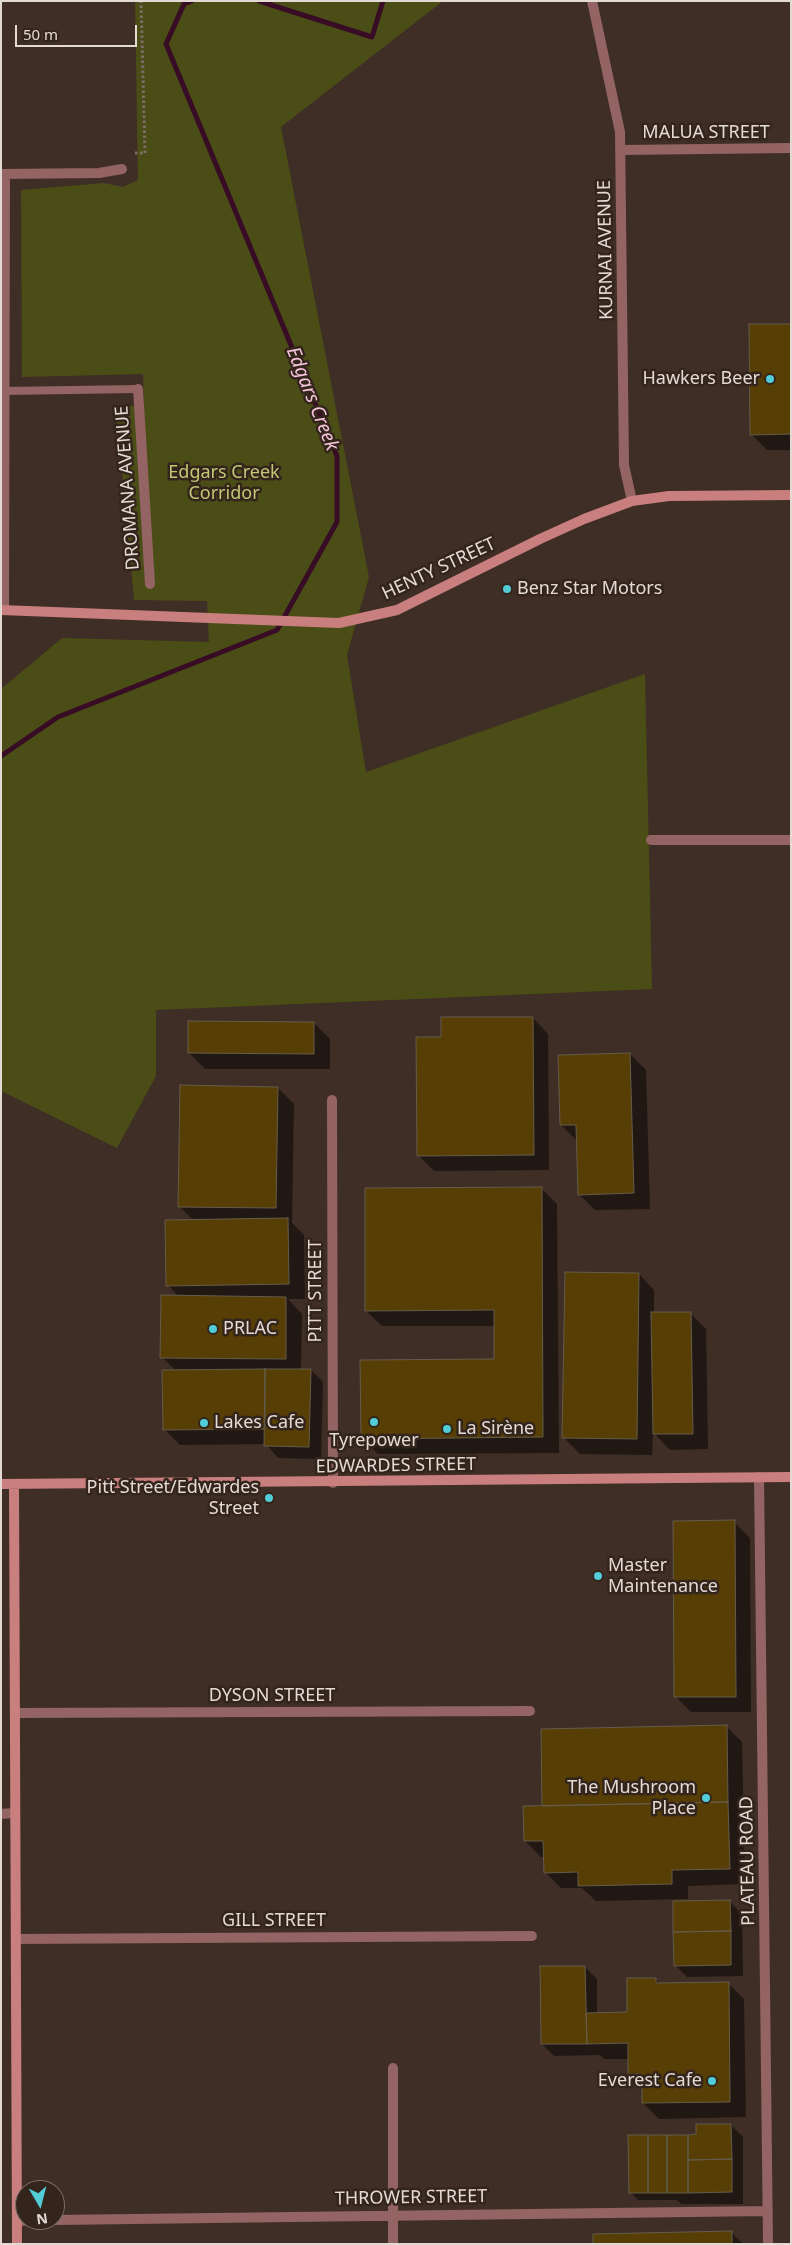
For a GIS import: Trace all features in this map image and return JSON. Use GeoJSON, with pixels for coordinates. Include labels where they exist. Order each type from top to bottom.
{"type":"FeatureCollection","features":[{"type":"Feature","properties":{"kind":"street","name":"KURNAI AVENUE"},"geometry":{"type":"LineString","coordinates":[[592,1],[620,132],[624,465],[632,501]]}},
{"type":"Feature","properties":{"kind":"street","name":"MALUA STREET"},"geometry":{"type":"LineString","coordinates":[[621,150],[791,148]]}},
{"type":"Feature","properties":{"kind":"street"},"geometry":{"type":"LineString","coordinates":[[3,610],[3,174],[98,173],[122,169]]}},
{"type":"Feature","properties":{"kind":"street","name":"DROMANA AVENUE"},"geometry":{"type":"LineString","coordinates":[[138,388],[150,584]]}},
{"type":"Feature","properties":{"kind":"street","name":"HENTY STREET"},"geometry":{"type":"LineString","coordinates":[[3,610],[339,623],[397,610],[540,539],[584,519],[632,501],[669,496],[791,495]]}},
{"type":"Feature","properties":{"kind":"street"},"geometry":{"type":"LineString","coordinates":[[651,840],[791,840]]}},
{"type":"Feature","properties":{"kind":"street","name":"PITT STREET"},"geometry":{"type":"LineString","coordinates":[[332,1100],[333,1483]]}},
{"type":"Feature","properties":{"kind":"street","name":"PLATEAU ROAD"},"geometry":{"type":"LineString","coordinates":[[759,1477],[768,2244]]}},
{"type":"Feature","properties":{"kind":"street","name":"EDWARDES STREET"},"geometry":{"type":"LineString","coordinates":[[1,1484],[14,1486],[791,1477]]}},
{"type":"Feature","properties":{"kind":"street"},"geometry":{"type":"LineString","coordinates":[[14,1486],[17,2180]]}},
{"type":"Feature","properties":{"kind":"street","name":"DYSON STREET"},"geometry":{"type":"LineString","coordinates":[[15,1713],[530,1711]]}},
{"type":"Feature","properties":{"kind":"street"},"geometry":{"type":"LineString","coordinates":[[1,1814],[14,1813]]}},
{"type":"Feature","properties":{"kind":"street","name":"GILL STREET"},"geometry":{"type":"LineString","coordinates":[[16,1939],[532,1936]]}},
{"type":"Feature","properties":{"kind":"street"},"geometry":{"type":"LineString","coordinates":[[393,2244],[394,2068]]}},
{"type":"Feature","properties":{"kind":"street","name":"THROWER STREET"},"geometry":{"type":"LineString","coordinates":[[65,2220],[393,2214],[768,2211]]}},
{"type":"Feature","properties":{"kind":"street"},"geometry":{"type":"LineString","coordinates":[[17,2230],[17,2244]]}},
{"type":"Feature","properties":{"kind":"lane"},"geometry":{"type":"LineString","coordinates":[[4,391],[138,388]]}},
{"type":"Feature","properties":{"kind":"path"},"geometry":{"type":"LineString","coordinates":[[135,153],[145,153],[141,1]]}},
{"type":"Feature","properties":{"kind":"green space","name":"Edgars Creek Corridor"},"geometry":{"type":"Polygon","coordinates":[[[135,1],[443,1],[281,127],[369,577],[347,655],[366,772],[645,674],[652,989],[156,1010],[156,1076],[117,1148],[1,1091],[1,689],[62,638],[209,642],[207,601],[134,600],[116,408],[144,404],[143,374],[22,377],[21,190],[104,183],[123,187],[138,180],[135,1]]]}},
{"type":"Feature","properties":{"kind":"building","name":"Hawkers Beer"},"geometry":{"type":"Polygon","coordinates":[[[749,324],[791,324],[791,434],[750,435],[749,324]]]}},
{"type":"Feature","properties":{"kind":"building"},"geometry":{"type":"Polygon","coordinates":[[[441,1017],[533,1017],[534,1155],[417,1156],[416,1037],[441,1037],[441,1017]]]}},
{"type":"Feature","properties":{"kind":"building"},"geometry":{"type":"Polygon","coordinates":[[[188,1021],[314,1022],[314,1054],[188,1053],[188,1021]]]}},
{"type":"Feature","properties":{"kind":"building"},"geometry":{"type":"Polygon","coordinates":[[[630,1053],[634,1193],[578,1195],[576,1125],[560,1125],[558,1055],[630,1053]]]}},
{"type":"Feature","properties":{"kind":"building"},"geometry":{"type":"Polygon","coordinates":[[[180,1085],[278,1087],[276,1208],[178,1207],[180,1085]]]}},
{"type":"Feature","properties":{"kind":"building"},"geometry":{"type":"Polygon","coordinates":[[[542,1187],[543,1437],[361,1439],[360,1360],[494,1359],[494,1310],[365,1311],[365,1188],[542,1187]]]}},
{"type":"Feature","properties":{"kind":"building"},"geometry":{"type":"Polygon","coordinates":[[[288,1218],[289,1284],[166,1286],[165,1220],[288,1218]]]}},
{"type":"Feature","properties":{"kind":"building"},"geometry":{"type":"Polygon","coordinates":[[[565,1272],[639,1273],[637,1439],[562,1438],[565,1272]]]}},
{"type":"Feature","properties":{"kind":"building"},"geometry":{"type":"Polygon","coordinates":[[[161,1295],[286,1297],[286,1359],[160,1358],[161,1295]]]}},
{"type":"Feature","properties":{"kind":"building"},"geometry":{"type":"Polygon","coordinates":[[[651,1312],[691,1312],[693,1434],[653,1434],[651,1312]]]}},
{"type":"Feature","properties":{"kind":"building"},"geometry":{"type":"Polygon","coordinates":[[[265,1369],[311,1369],[309,1447],[264,1446],[265,1369]]]}},
{"type":"Feature","properties":{"kind":"building"},"geometry":{"type":"Polygon","coordinates":[[[265,1369],[265,1429],[163,1430],[162,1370],[265,1369]]]}},
{"type":"Feature","properties":{"kind":"building"},"geometry":{"type":"Polygon","coordinates":[[[735,1520],[736,1697],[674,1697],[673,1521],[735,1520]]]}},
{"type":"Feature","properties":{"kind":"building"},"geometry":{"type":"Polygon","coordinates":[[[727,1725],[728,1802],[542,1806],[541,1729],[727,1725]]]}},
{"type":"Feature","properties":{"kind":"building"},"geometry":{"type":"Polygon","coordinates":[[[728,1802],[730,1869],[672,1870],[672,1884],[578,1886],[578,1872],[544,1873],[543,1841],[524,1841],[523,1806],[728,1802]]]}},
{"type":"Feature","properties":{"kind":"building"},"geometry":{"type":"Polygon","coordinates":[[[730,1900],[731,1931],[673,1932],[673,1901],[730,1900]]]}},
{"type":"Feature","properties":{"kind":"building"},"geometry":{"type":"Polygon","coordinates":[[[731,1931],[731,1965],[674,1966],[673,1932],[731,1931]]]}},
{"type":"Feature","properties":{"kind":"building"},"geometry":{"type":"Polygon","coordinates":[[[540,1966],[585,1966],[587,2044],[541,2044],[540,1966]]]}},
{"type":"Feature","properties":{"kind":"building"},"geometry":{"type":"Polygon","coordinates":[[[627,1978],[656,1978],[656,1983],[729,1982],[730,2102],[642,2103],[642,2074],[628,2074],[628,2043],[587,2044],[586,2013],[627,2012],[627,1978]]]}},
{"type":"Feature","properties":{"kind":"building"},"geometry":{"type":"Polygon","coordinates":[[[696,2124],[731,2124],[732,2159],[688,2160],[688,2135],[696,2134],[696,2124]]]}},
{"type":"Feature","properties":{"kind":"building"},"geometry":{"type":"Polygon","coordinates":[[[628,2135],[648,2135],[648,2193],[629,2193],[628,2135]]]}},
{"type":"Feature","properties":{"kind":"building"},"geometry":{"type":"Polygon","coordinates":[[[648,2135],[667,2135],[667,2193],[648,2193],[648,2135]]]}},
{"type":"Feature","properties":{"kind":"building"},"geometry":{"type":"Polygon","coordinates":[[[667,2135],[688,2135],[688,2193],[667,2193],[667,2135]]]}},
{"type":"Feature","properties":{"kind":"building"},"geometry":{"type":"Polygon","coordinates":[[[732,2159],[732,2192],[688,2193],[688,2160],[732,2159]]]}},
{"type":"Feature","properties":{"kind":"building"},"geometry":{"type":"Polygon","coordinates":[[[732,2231],[732,2244],[593,2244],[593,2234],[732,2231]]]}},
{"type":"Feature","properties":{"kind":"waterway","name":"Edgars Creek"},"geometry":{"type":"LineString","coordinates":[[1,756],[58,717],[277,630],[337,522],[337,456],[166,44],[184,4],[192,1]]}},
{"type":"Feature","properties":{"kind":"waterway","name":"Edgars Creek"},"geometry":{"type":"LineString","coordinates":[[259,1],[372,37],[383,1]]}},
{"type":"Feature","properties":{"kind":"place","name":"Hawkers Beer"},"geometry":{"type":"Point","coordinates":[770,379]}},
{"type":"Feature","properties":{"kind":"place","name":"Benz Star Motors"},"geometry":{"type":"Point","coordinates":[507,589]}},
{"type":"Feature","properties":{"kind":"place","name":"PRLAC"},"geometry":{"type":"Point","coordinates":[213,1329]}},
{"type":"Feature","properties":{"kind":"place","name":"Tyrepower"},"geometry":{"type":"Point","coordinates":[374,1422]}},
{"type":"Feature","properties":{"kind":"place","name":"Lakes Cafe"},"geometry":{"type":"Point","coordinates":[204,1423]}},
{"type":"Feature","properties":{"kind":"place","name":"La Sirène"},"geometry":{"type":"Point","coordinates":[447,1429]}},
{"type":"Feature","properties":{"kind":"place","name":"Pitt Street/Edwardes Street"},"geometry":{"type":"Point","coordinates":[269,1498]}},
{"type":"Feature","properties":{"kind":"place","name":"Master Maintenance"},"geometry":{"type":"Point","coordinates":[598,1576]}},
{"type":"Feature","properties":{"kind":"place","name":"The Mushroom Place"},"geometry":{"type":"Point","coordinates":[706,1798]}},
{"type":"Feature","properties":{"kind":"place","name":"Everest Cafe"},"geometry":{"type":"Point","coordinates":[712,2081]}}]}
